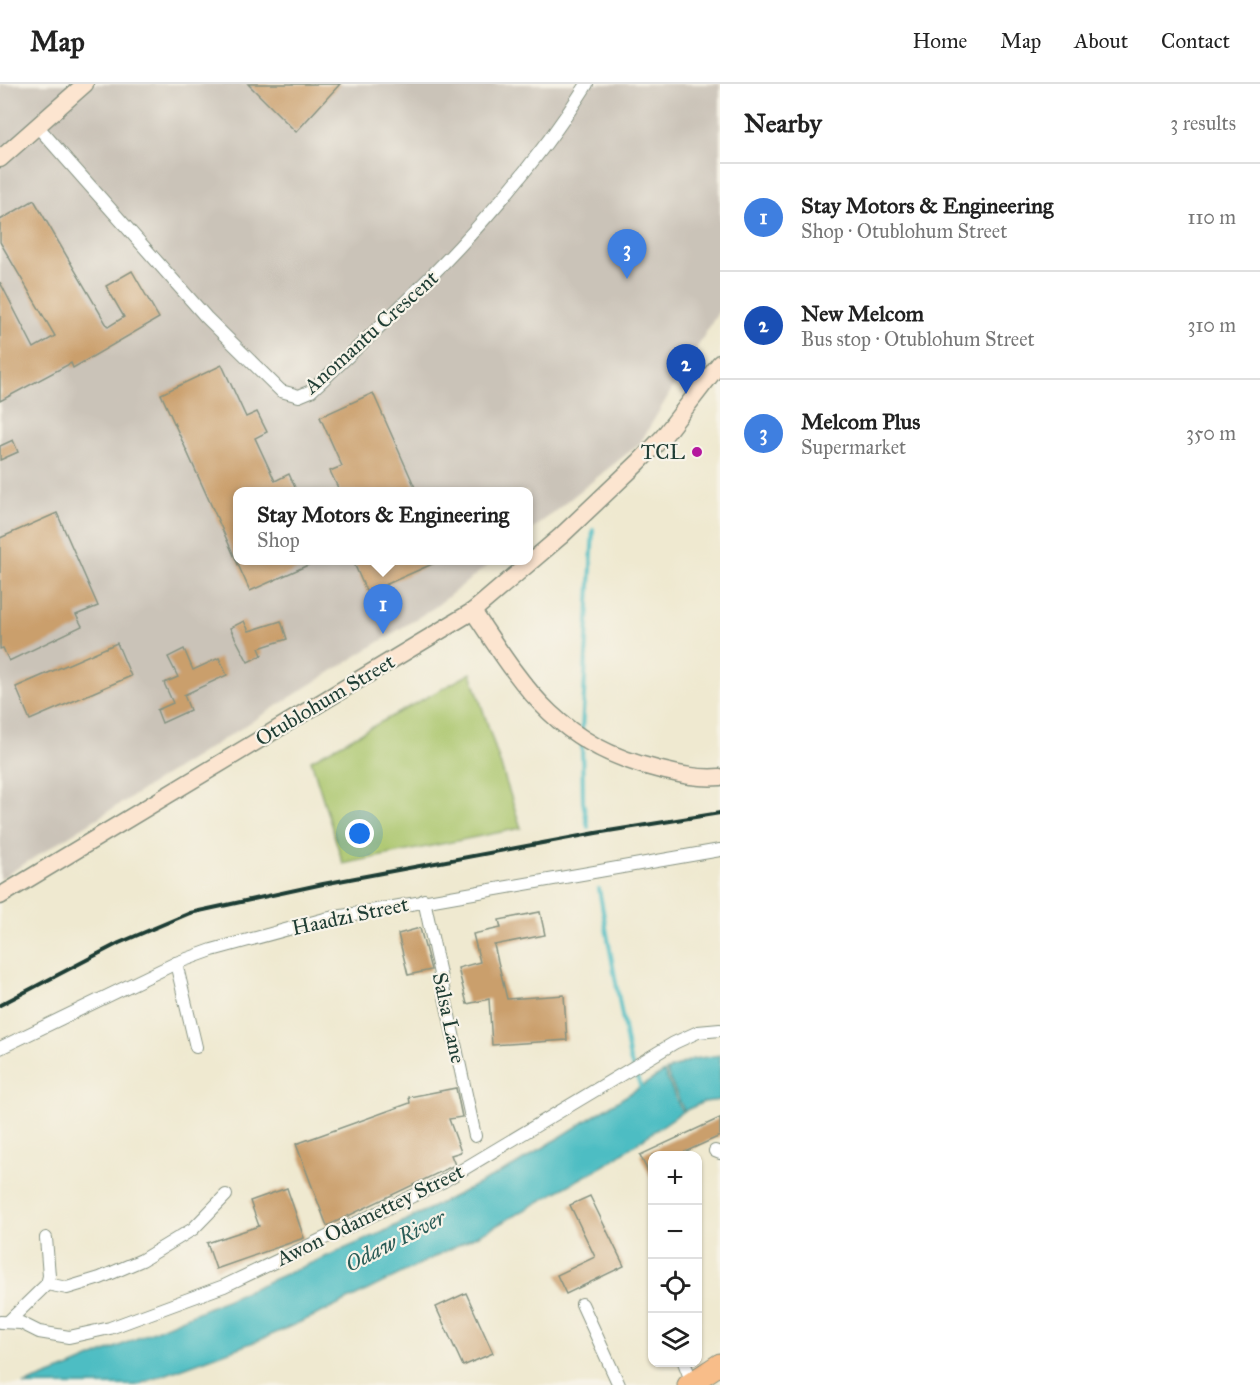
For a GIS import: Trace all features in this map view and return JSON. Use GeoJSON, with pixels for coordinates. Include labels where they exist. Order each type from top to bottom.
{"type":"FeatureCollection","features":[{"type":"Feature","properties":{"kind":"highway"},"geometry":{"type":"LineString","coordinates":[[690,1384],[720,1364]]}},
{"type":"Feature","properties":{"kind":"street"},"geometry":{"type":"LineString","coordinates":[[0,159],[85,84]]}},
{"type":"Feature","properties":{"kind":"street","name":"Anomantu Crescent"},"geometry":{"type":"LineString","coordinates":[[38,127],[206,317],[281,391],[298,396],[312,391],[406,304],[457,252],[541,149],[587,84]]}},
{"type":"Feature","properties":{"kind":"street","name":"Otublohum Street"},"geometry":{"type":"LineString","coordinates":[[533,560],[639,462],[682,414],[720,363]]}},
{"type":"Feature","properties":{"kind":"street","name":"Otublohum Street"},"geometry":{"type":"LineString","coordinates":[[0,896],[473,611],[527,565]]}},
{"type":"Feature","properties":{"kind":"street"},"geometry":{"type":"LineString","coordinates":[[473,611],[527,690],[573,734],[609,754],[646,766],[705,779],[720,777]]}},
{"type":"Feature","properties":{"kind":"street","name":"Haadzi Street"},"geometry":{"type":"LineString","coordinates":[[0,1048],[176,963],[212,950],[325,919],[720,850]]}},
{"type":"Feature","properties":{"kind":"street","name":"Salsa Lane"},"geometry":{"type":"LineString","coordinates":[[424,900],[475,1136]]}},
{"type":"Feature","properties":{"kind":"street"},"geometry":{"type":"LineString","coordinates":[[176,963],[196,1047]]}},
{"type":"Feature","properties":{"kind":"street","name":"Awon Odamettey Street"},"geometry":{"type":"LineString","coordinates":[[4,1321],[56,1336],[69,1337],[110,1328],[224,1286],[442,1182],[643,1060],[698,1032],[720,1030]]}},
{"type":"Feature","properties":{"kind":"street"},"geometry":{"type":"LineString","coordinates":[[47,1284],[67,1288],[100,1278],[142,1260],[193,1229],[226,1196]]}},
{"type":"Feature","properties":{"kind":"street"},"geometry":{"type":"LineString","coordinates":[[4,1321],[47,1284],[49,1276],[46,1238]]}},
{"type":"Feature","properties":{"kind":"street"},"geometry":{"type":"LineString","coordinates":[[582,1305],[619,1385]]}},
{"type":"Feature","properties":{"kind":"street"},"geometry":{"type":"LineString","coordinates":[[685,1367],[690,1384]]}},
{"type":"Feature","properties":{"kind":"shaded area"},"geometry":{"type":"Polygon","coordinates":[[[0,84],[720,84],[720,309],[640,443],[533,529],[533,487],[233,487],[233,565],[488,565],[435,607],[0,879],[0,84]]]}},
{"type":"Feature","properties":{"kind":"green space"},"geometry":{"type":"Polygon","coordinates":[[[471,673],[521,828],[343,864],[311,760],[471,673]]]}},
{"type":"Feature","properties":{"kind":"water"},"geometry":{"type":"Polygon","coordinates":[[[720,1055],[720,1100],[704,1102],[684,1111],[666,1071],[693,1059],[720,1055]]]}},
{"type":"Feature","properties":{"kind":"water","name":"Odaw River"},"geometry":{"type":"Polygon","coordinates":[[[664,1072],[682,1112],[608,1163],[494,1227],[332,1308],[262,1339],[137,1385],[23,1385],[73,1366],[383,1232],[514,1166],[664,1072]]]}},
{"type":"Feature","properties":{"kind":"building"},"geometry":{"type":"Polygon","coordinates":[[[248,84],[340,84],[296,132],[248,84]]]}},
{"type":"Feature","properties":{"kind":"building"},"geometry":{"type":"Polygon","coordinates":[[[34,200],[108,327],[124,317],[106,286],[132,271],[159,318],[73,368],[71,363],[0,401],[0,282],[34,348],[55,336],[0,242],[0,220],[34,200]]]}},
{"type":"Feature","properties":{"kind":"building"},"geometry":{"type":"Polygon","coordinates":[[[222,365],[246,417],[257,412],[267,432],[255,438],[275,481],[289,474],[295,487],[233,487],[233,553],[161,394],[222,365]]]}},
{"type":"Feature","properties":{"kind":"building"},"geometry":{"type":"Polygon","coordinates":[[[373,393],[415,487],[338,487],[330,471],[342,466],[320,417],[373,393]]]}},
{"type":"Feature","properties":{"kind":"building"},"geometry":{"type":"Polygon","coordinates":[[[13,440],[18,452],[0,460],[0,446],[13,440]]]}},
{"type":"Feature","properties":{"kind":"building"},"geometry":{"type":"Polygon","coordinates":[[[57,513],[98,606],[76,615],[82,626],[9,661],[3,648],[0,649],[0,538],[57,513]]]}},
{"type":"Feature","properties":{"kind":"building"},"geometry":{"type":"Polygon","coordinates":[[[238,565],[308,565],[250,591],[238,565]]]}},
{"type":"Feature","properties":{"kind":"building"},"geometry":{"type":"Polygon","coordinates":[[[355,565],[430,565],[367,593],[355,565]]]}},
{"type":"Feature","properties":{"kind":"building"},"geometry":{"type":"Polygon","coordinates":[[[244,621],[249,631],[281,621],[287,639],[259,648],[262,655],[248,662],[230,628],[244,621]]]}},
{"type":"Feature","properties":{"kind":"building"},"geometry":{"type":"Polygon","coordinates":[[[117,643],[131,676],[30,720],[16,687],[117,643]]]}},
{"type":"Feature","properties":{"kind":"building"},"geometry":{"type":"Polygon","coordinates":[[[184,649],[193,670],[219,658],[227,675],[184,695],[190,710],[162,723],[157,710],[173,703],[164,683],[178,677],[168,657],[184,649]]]}},
{"type":"Feature","properties":{"kind":"building"},"geometry":{"type":"Polygon","coordinates":[[[540,912],[545,935],[494,945],[507,999],[564,995],[567,1040],[492,1045],[489,999],[467,1004],[458,968],[480,962],[473,934],[501,928],[499,920],[540,912]]]}},
{"type":"Feature","properties":{"kind":"building"},"geometry":{"type":"Polygon","coordinates":[[[420,928],[431,970],[408,975],[398,934],[420,928]]]}},
{"type":"Feature","properties":{"kind":"building"},"geometry":{"type":"Polygon","coordinates":[[[456,1088],[462,1117],[449,1119],[461,1152],[451,1155],[455,1165],[327,1226],[296,1144],[410,1103],[409,1097],[456,1088]]]}},
{"type":"Feature","properties":{"kind":"building"},"geometry":{"type":"Polygon","coordinates":[[[720,1118],[720,1136],[687,1151],[649,1151],[720,1118]]]}},
{"type":"Feature","properties":{"kind":"building"},"geometry":{"type":"Polygon","coordinates":[[[648,1151],[648,1172],[640,1155],[648,1151]]]}},
{"type":"Feature","properties":{"kind":"building"},"geometry":{"type":"Polygon","coordinates":[[[287,1188],[304,1238],[216,1269],[207,1243],[259,1226],[250,1201],[287,1188]]]}},
{"type":"Feature","properties":{"kind":"building"},"geometry":{"type":"Polygon","coordinates":[[[590,1196],[624,1266],[566,1294],[557,1275],[595,1257],[570,1205],[590,1196]]]}},
{"type":"Feature","properties":{"kind":"building"},"geometry":{"type":"Polygon","coordinates":[[[466,1293],[493,1353],[463,1366],[436,1307],[466,1293]]]}},
{"type":"Feature","properties":{"kind":"waterway"},"geometry":{"type":"LineString","coordinates":[[582,730],[593,530]]}},
{"type":"Feature","properties":{"kind":"waterway"},"geometry":{"type":"LineString","coordinates":[[582,744],[583,802],[588,827]]}},
{"type":"Feature","properties":{"kind":"waterway"},"geometry":{"type":"LineString","coordinates":[[599,889],[630,1060],[642,1090]]}},
{"type":"Feature","properties":{"kind":"railway"},"geometry":{"type":"LineString","coordinates":[[0,1005],[119,943],[190,913],[323,884],[596,833],[720,813]]}},
{"type":"Feature","properties":{"kind":"place","name":"Melcom Plus"},"geometry":{"type":"Point","coordinates":[627,279]}},
{"type":"Feature","properties":{"kind":"place","name":"New Melcom"},"geometry":{"type":"Point","coordinates":[686,394]}},
{"type":"Feature","properties":{"kind":"place","name":"TCL"},"geometry":{"type":"Point","coordinates":[697,452]}},
{"type":"Feature","properties":{"kind":"place","name":"Stay Motors & Engineering"},"geometry":{"type":"Point","coordinates":[383,634]}}]}
